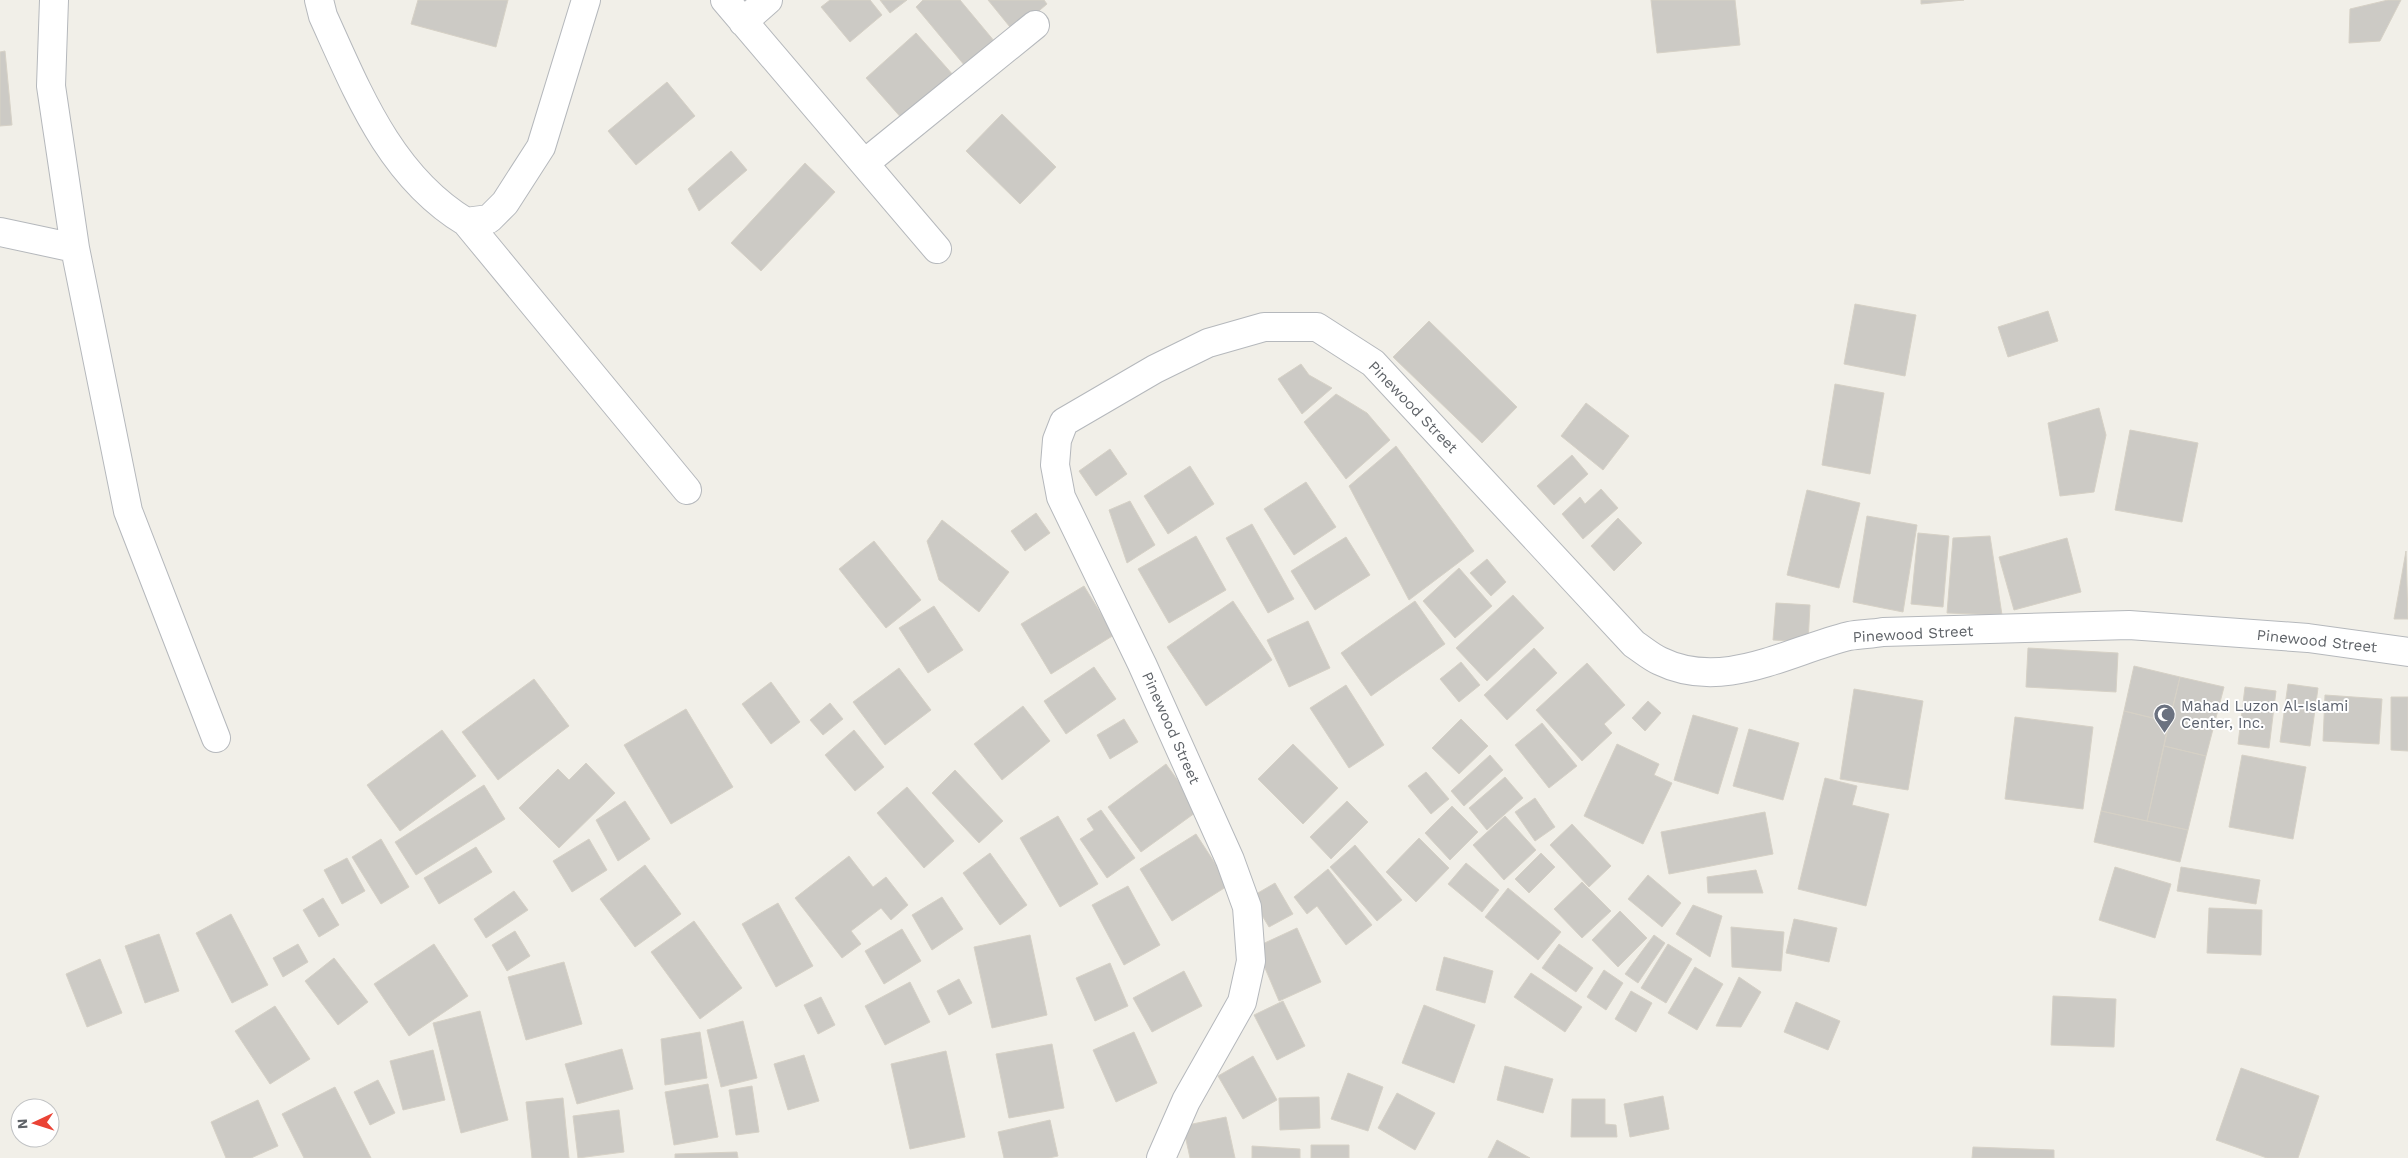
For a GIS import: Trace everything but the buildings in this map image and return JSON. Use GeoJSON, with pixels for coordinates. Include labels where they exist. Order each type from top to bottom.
{"type":"FeatureCollection","features":[{"type":"Feature","properties":{"kind":"street"},"geometry":{"type":"LineString","coordinates":[[54,0],[51,86],[75,248],[128,511],[216,738]]}},
{"type":"Feature","properties":{"kind":"street"},"geometry":{"type":"LineString","coordinates":[[319,0],[323,16],[365,109],[404,168],[441,207],[466,222],[687,490]]}},
{"type":"Feature","properties":{"kind":"street"},"geometry":{"type":"LineString","coordinates":[[466,222],[489,219],[505,203],[541,147],[586,0]]}},
{"type":"Feature","properties":{"kind":"street"},"geometry":{"type":"LineString","coordinates":[[725,0],[937,249]]}},
{"type":"Feature","properties":{"kind":"street"},"geometry":{"type":"LineString","coordinates":[[743,22],[768,0]]}},
{"type":"Feature","properties":{"kind":"street"},"geometry":{"type":"LineString","coordinates":[[865,163],[1035,25]]}},
{"type":"Feature","properties":{"kind":"street"},"geometry":{"type":"LineString","coordinates":[[0,232],[75,248]]}},
{"type":"Feature","properties":{"kind":"street","name":"Pinewood Street"},"geometry":{"type":"LineString","coordinates":[[1161,1158],[1186,1101],[1242,1002],[1251,961],[1247,907],[1230,860],[1142,664],[1061,497],[1054,465],[1057,440],[1064,422],[1155,369],[1208,343],[1264,327],[1317,327],[1343,342],[1373,363],[1634,644],[1660,661],[1690,671],[1754,668],[1850,636],[1875,633],[2109,626],[2308,638],[2408,652]]}},
{"type":"Feature","properties":{"kind":"place","name":"Mahad Luzon Al-Islami Center, Inc."},"geometry":{"type":"Point","coordinates":[2165,734]}}]}
